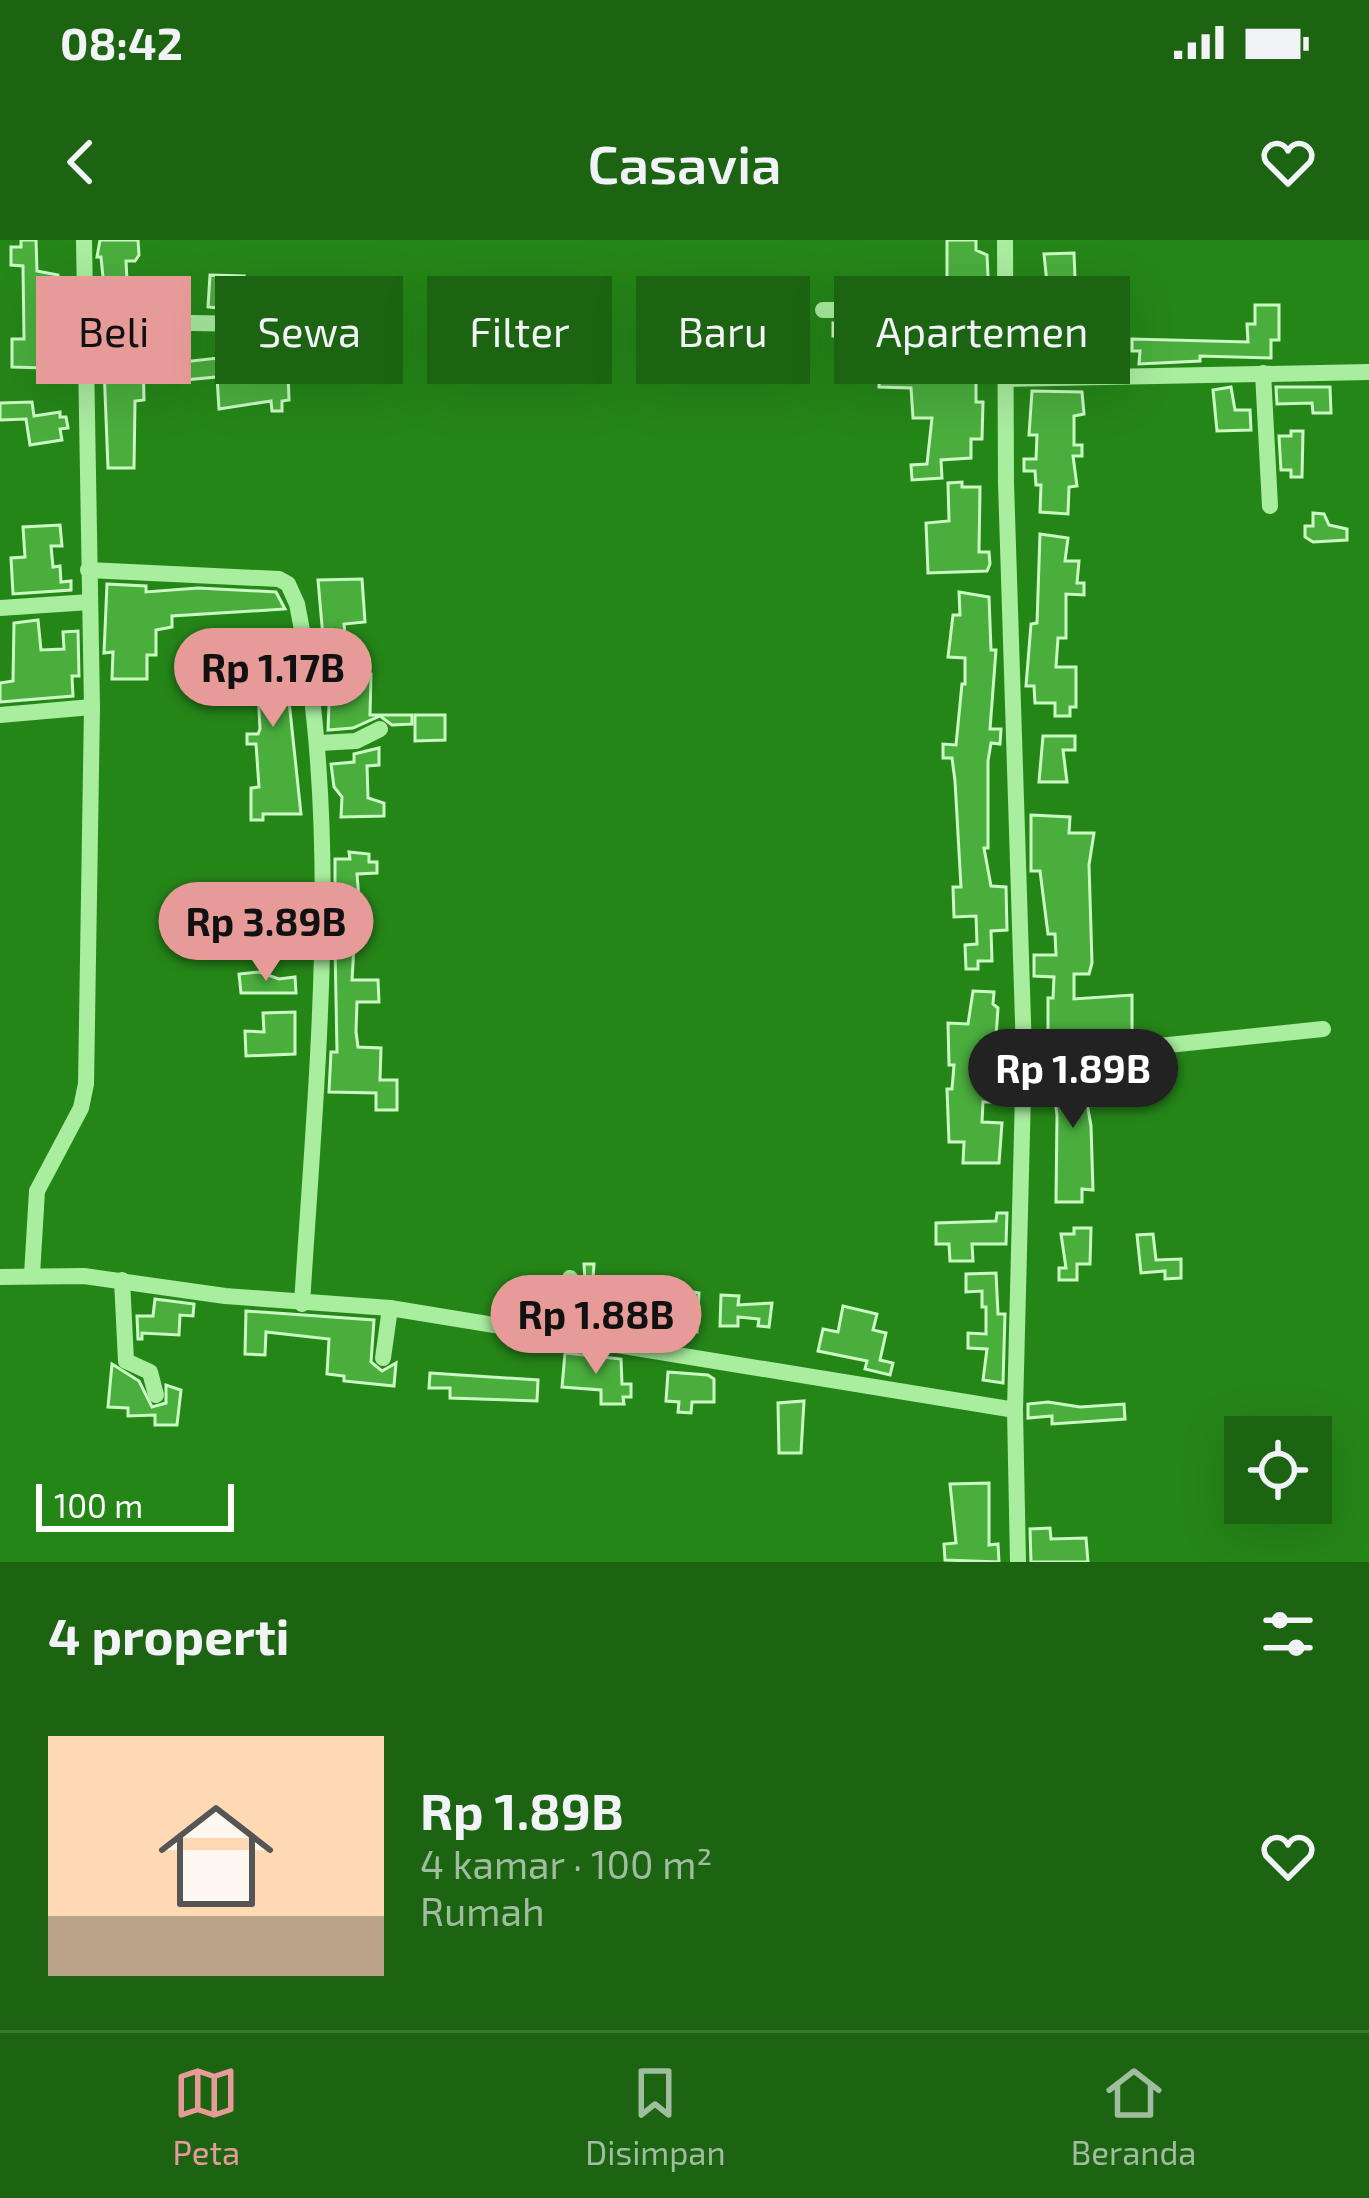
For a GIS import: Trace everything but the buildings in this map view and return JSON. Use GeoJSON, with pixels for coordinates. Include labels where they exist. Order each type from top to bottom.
{"type":"FeatureCollection","features":[{"type":"Feature","properties":{"kind":"street"},"geometry":{"type":"LineString","coordinates":[[84,240],[85,276]]}},
{"type":"Feature","properties":{"kind":"street"},"geometry":{"type":"LineString","coordinates":[[1005,240],[1006,276]]}},
{"type":"Feature","properties":{"kind":"street"},"geometry":{"type":"LineString","coordinates":[[823,310],[834,310]]}},
{"type":"Feature","properties":{"kind":"street"},"geometry":{"type":"LineString","coordinates":[[1130,376],[1369,372]]}},
{"type":"Feature","properties":{"kind":"street"},"geometry":{"type":"LineString","coordinates":[[1263,373],[1270,506]]}},
{"type":"Feature","properties":{"kind":"street"},"geometry":{"type":"LineString","coordinates":[[32,1275],[37,1191],[81,1108],[86,1084],[92,707],[87,384]]}},
{"type":"Feature","properties":{"kind":"street"},"geometry":{"type":"LineString","coordinates":[[1006,384],[1024,1053],[1015,1410],[1018,1562]]}},
{"type":"Feature","properties":{"kind":"street"},"geometry":{"type":"LineString","coordinates":[[88,570],[284,581],[297,604],[319,743],[317,1047],[302,1304]]}},
{"type":"Feature","properties":{"kind":"street"},"geometry":{"type":"LineString","coordinates":[[0,608],[90,602]]}},
{"type":"Feature","properties":{"kind":"street"},"geometry":{"type":"LineString","coordinates":[[0,715],[92,707]]}},
{"type":"Feature","properties":{"kind":"street"},"geometry":{"type":"LineString","coordinates":[[319,743],[356,741],[380,729]]}},
{"type":"Feature","properties":{"kind":"street"},"geometry":{"type":"LineString","coordinates":[[1024,1053],[1149,1047],[1323,1029]]}},
{"type":"Feature","properties":{"kind":"street"},"geometry":{"type":"LineString","coordinates":[[0,1277],[122,1280],[302,1304],[390,1308],[1015,1410]]}},
{"type":"Feature","properties":{"kind":"street"},"geometry":{"type":"LineString","coordinates":[[570,1278],[576,1341]]}},
{"type":"Feature","properties":{"kind":"street"},"geometry":{"type":"LineString","coordinates":[[122,1280],[125,1360],[150,1372],[156,1394]]}},
{"type":"Feature","properties":{"kind":"street"},"geometry":{"type":"LineString","coordinates":[[383,1358],[390,1308]]}}]}
